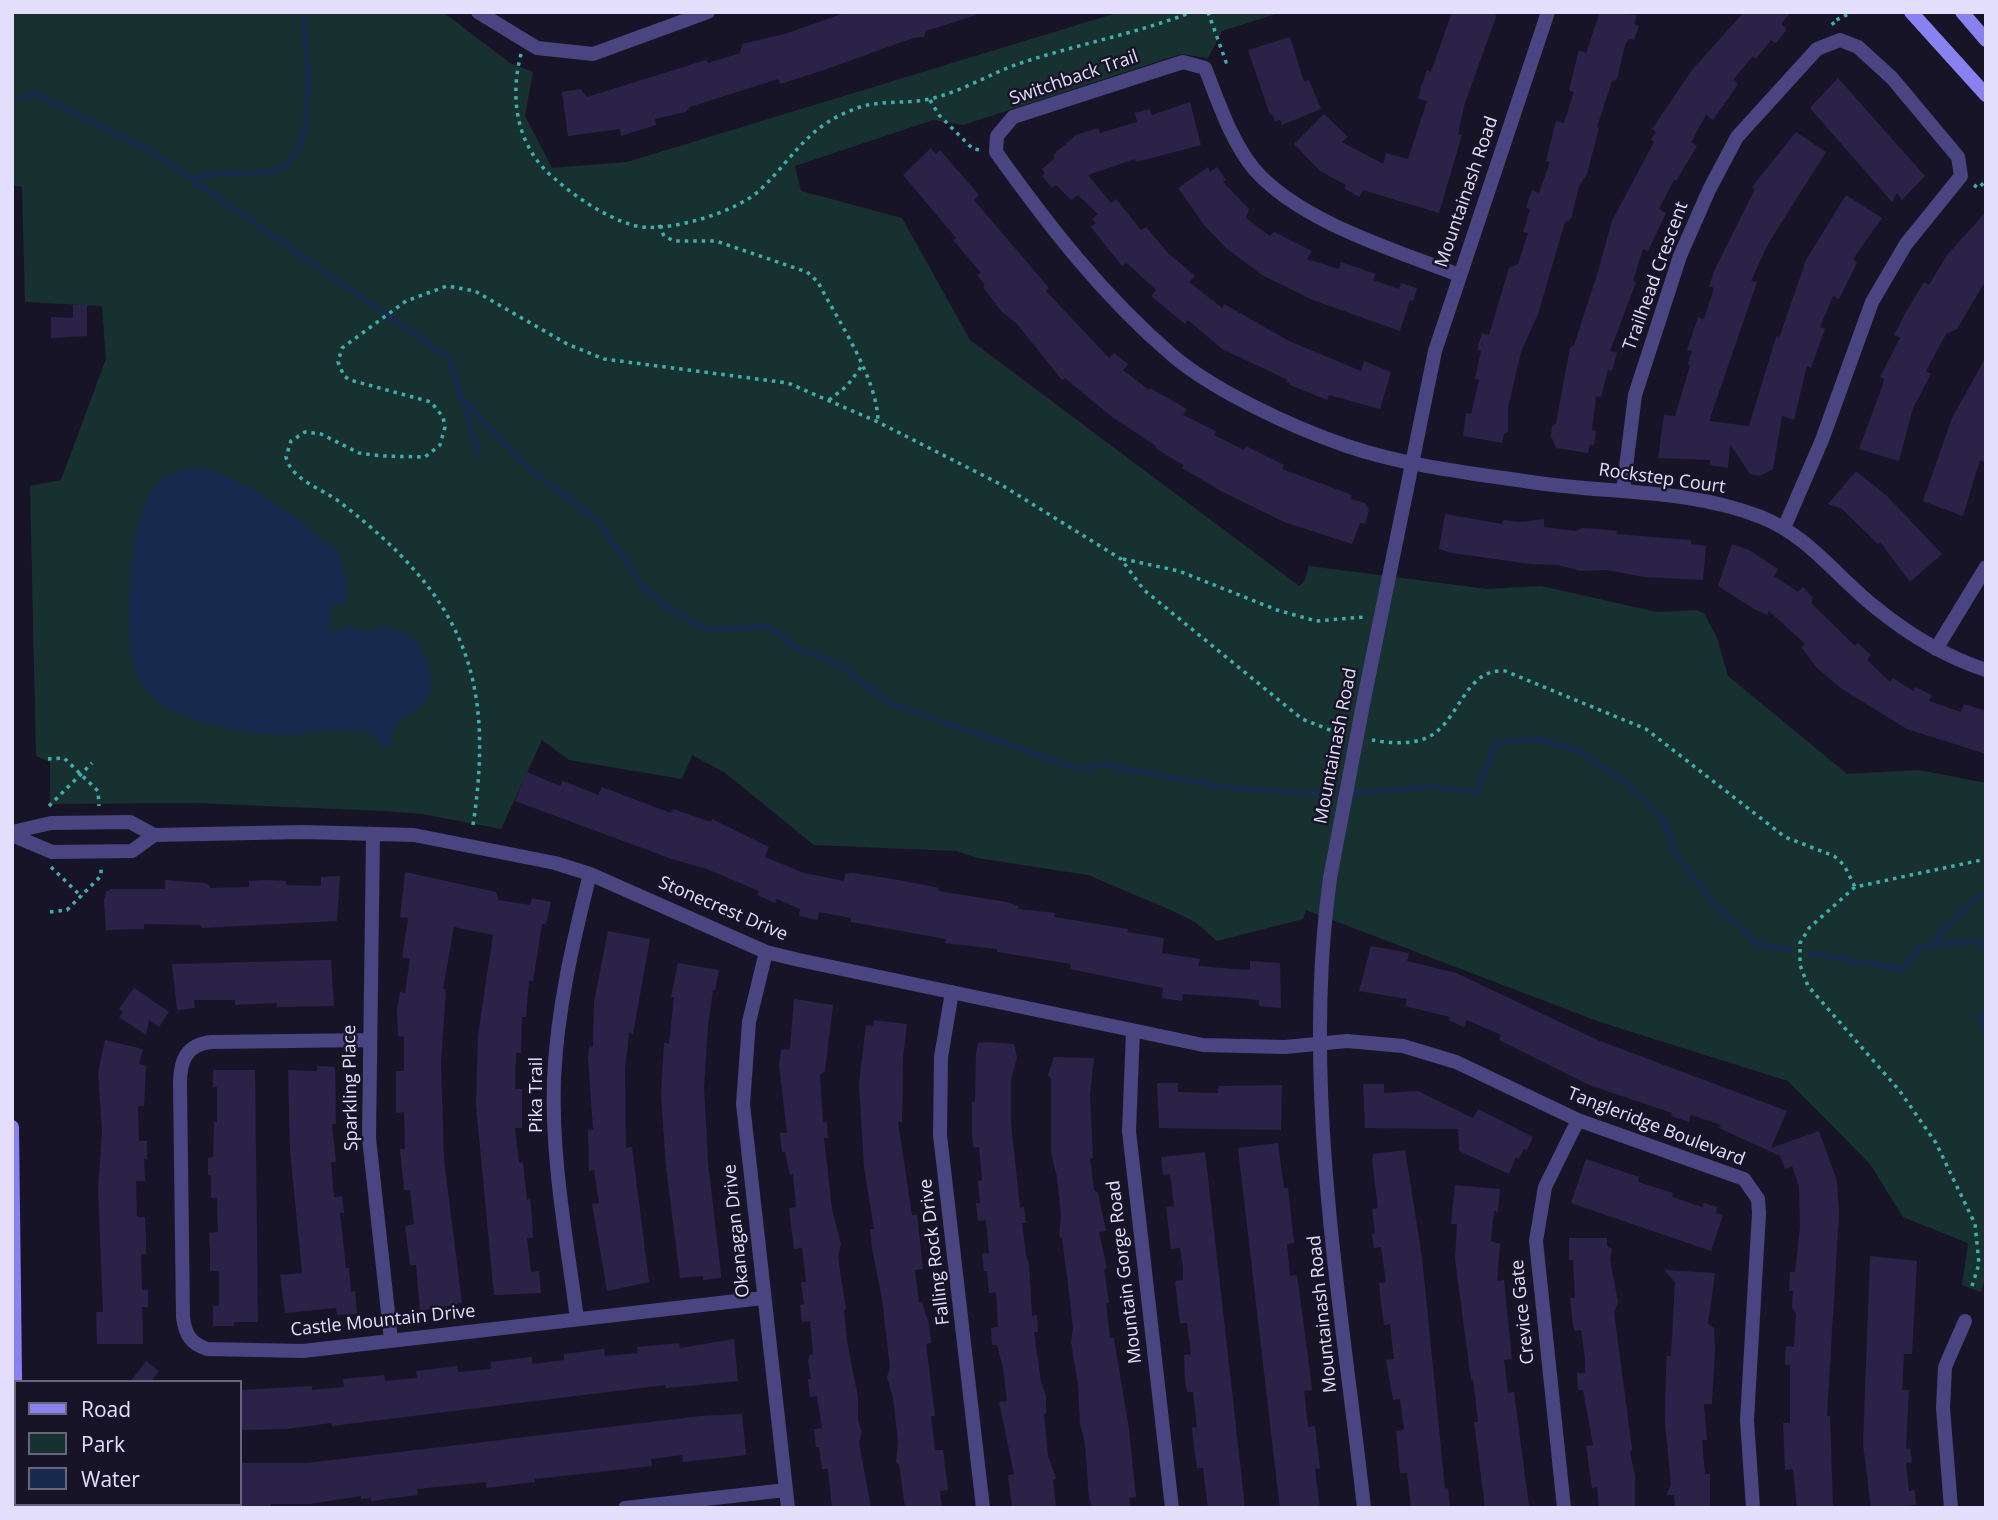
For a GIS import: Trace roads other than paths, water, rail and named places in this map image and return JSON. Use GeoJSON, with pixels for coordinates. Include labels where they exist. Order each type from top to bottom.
{"type":"FeatureCollection","features":[{"type":"Feature","properties":{"kind":"main road"},"geometry":{"type":"LineString","coordinates":[[1911,12],[1986,95]]}},
{"type":"Feature","properties":{"kind":"main road"},"geometry":{"type":"LineString","coordinates":[[1962,12],[1986,40]]}},
{"type":"Feature","properties":{"kind":"main road"},"geometry":{"type":"LineString","coordinates":[[12,1127],[15,1380]]}},
{"type":"Feature","properties":{"kind":"street"},"geometry":{"type":"LineString","coordinates":[[478,12],[537,48],[593,54],[708,12]]}},
{"type":"Feature","properties":{"kind":"street"},"geometry":{"type":"LineString","coordinates":[[658,12],[663,28]]}},
{"type":"Feature","properties":{"kind":"street","name":"Mountainash Road"},"geometry":{"type":"LineString","coordinates":[[1364,1508],[1321,1127],[1319,1044],[1329,878],[1410,462],[1435,351],[1548,12]]}},
{"type":"Feature","properties":{"kind":"street","name":"Trailhead Crescent"},"geometry":{"type":"LineString","coordinates":[[1623,491],[1635,395],[1680,256],[1709,190],[1737,137],[1817,49],[1840,40],[1858,47],[1892,78],[1958,156],[1961,176],[1906,244],[1872,302],[1822,440],[1784,528]]}},
{"type":"Feature","properties":{"kind":"street","name":"Switchback Trail"},"geometry":{"type":"LineString","coordinates":[[1410,462],[1349,447],[1293,426],[1174,357],[1120,307],[1070,250],[996,152],[997,136],[1013,117],[1183,62],[1205,68],[1227,123],[1254,169],[1300,207],[1459,275]]}},
{"type":"Feature","properties":{"kind":"street","name":"Rockstep Court"},"geometry":{"type":"LineString","coordinates":[[1410,462],[1534,483],[1681,498],[1761,517],[1784,528],[1813,548],[1874,606],[1936,649],[1986,670]]}},
{"type":"Feature","properties":{"kind":"street"},"geometry":{"type":"LineString","coordinates":[[1936,649],[1986,567]]}},
{"type":"Feature","properties":{"kind":"street","name":"Stonecrest Drive"},"geometry":{"type":"LineString","coordinates":[[12,833],[51,823],[130,822],[153,835],[303,832],[414,835],[555,863],[590,874],[766,952],[1133,1031],[1226,1048],[1319,1044]]}},
{"type":"Feature","properties":{"kind":"street","name":"Stonecrest Drive"},"geometry":{"type":"LineString","coordinates":[[12,833],[52,852],[132,851],[153,835]]}},
{"type":"Feature","properties":{"kind":"street","name":"Sparkling Place"},"geometry":{"type":"LineString","coordinates":[[373,835],[368,1040],[369,1138],[391,1340]]}},
{"type":"Feature","properties":{"kind":"street","name":"Pika Trail"},"geometry":{"type":"LineString","coordinates":[[577,1319],[558,1153],[554,1083],[561,1009],[590,874]]}},
{"type":"Feature","properties":{"kind":"street","name":"Okanagan Drive"},"geometry":{"type":"LineString","coordinates":[[766,952],[748,1022],[743,1079],[763,1298],[788,1508]]}},
{"type":"Feature","properties":{"kind":"street","name":"Falling Rock Drive"},"geometry":{"type":"LineString","coordinates":[[952,992],[940,1076],[940,1135],[984,1508]]}},
{"type":"Feature","properties":{"kind":"street","name":"Mountain Gorge Road"},"geometry":{"type":"LineString","coordinates":[[1133,1031],[1128,1112],[1130,1144],[1172,1508]]}},
{"type":"Feature","properties":{"kind":"street","name":"Castle Mountain Drive"},"geometry":{"type":"LineString","coordinates":[[368,1040],[212,1042],[188,1050],[180,1076],[183,1317],[187,1335],[194,1345],[207,1349],[303,1351],[763,1298]]}},
{"type":"Feature","properties":{"kind":"street","name":"Tangleridge Boulevard"},"geometry":{"type":"LineString","coordinates":[[1319,1044],[1347,1041],[1380,1043],[1429,1053],[1578,1119],[1744,1179],[1758,1199],[1747,1420],[1753,1508]]}},
{"type":"Feature","properties":{"kind":"street","name":"Crevice Gate"},"geometry":{"type":"LineString","coordinates":[[1564,1508],[1536,1241],[1545,1187],[1578,1119]]}},
{"type":"Feature","properties":{"kind":"street"},"geometry":{"type":"LineString","coordinates":[[1951,1508],[1942,1408],[1945,1367],[1965,1321]]}},
{"type":"Feature","properties":{"kind":"street"},"geometry":{"type":"LineString","coordinates":[[625,1508],[786,1490]]}},
{"type":"Feature","properties":{"kind":"water"},"geometry":{"type":"Polygon","coordinates":[[[203,467],[252,488],[301,521],[340,554],[347,585],[344,606],[333,604],[328,634],[347,626],[367,632],[383,626],[405,632],[420,645],[428,662],[432,690],[420,709],[407,714],[394,729],[390,747],[382,746],[372,733],[360,731],[273,735],[218,726],[166,707],[142,684],[133,661],[129,611],[137,527],[144,505],[157,484],[175,472],[203,467]]]}},
{"type":"Feature","properties":{"kind":"waterway"},"geometry":{"type":"LineString","coordinates":[[191,179],[271,171],[287,164],[298,149],[307,105],[304,19]]}},
{"type":"Feature","properties":{"kind":"waterway"},"geometry":{"type":"LineString","coordinates":[[19,98],[39,95],[154,153],[449,358],[461,397],[526,466],[598,521],[644,588],[664,605],[708,630],[768,626],[794,647],[840,665],[889,703],[1081,770],[1100,764],[1231,788],[1338,795],[1430,787],[1477,792],[1496,743],[1537,739],[1575,749],[1624,781],[1665,821],[1675,852],[1713,903],[1758,944],[1791,950]]}},
{"type":"Feature","properties":{"kind":"waterway"},"geometry":{"type":"LineString","coordinates":[[462,398],[479,455]]}},
{"type":"Feature","properties":{"kind":"waterway"},"geometry":{"type":"LineString","coordinates":[[1936,944],[1941,932],[1980,895],[1986,894]]}},
{"type":"Feature","properties":{"kind":"waterway"},"geometry":{"type":"LineString","coordinates":[[1810,953],[1902,969],[1920,948],[1977,940],[1986,947]]}},
{"type":"Feature","properties":{"kind":"waterway"},"geometry":{"type":"LineString","coordinates":[[1986,1014],[1979,1017],[1986,1034]]}}]}
